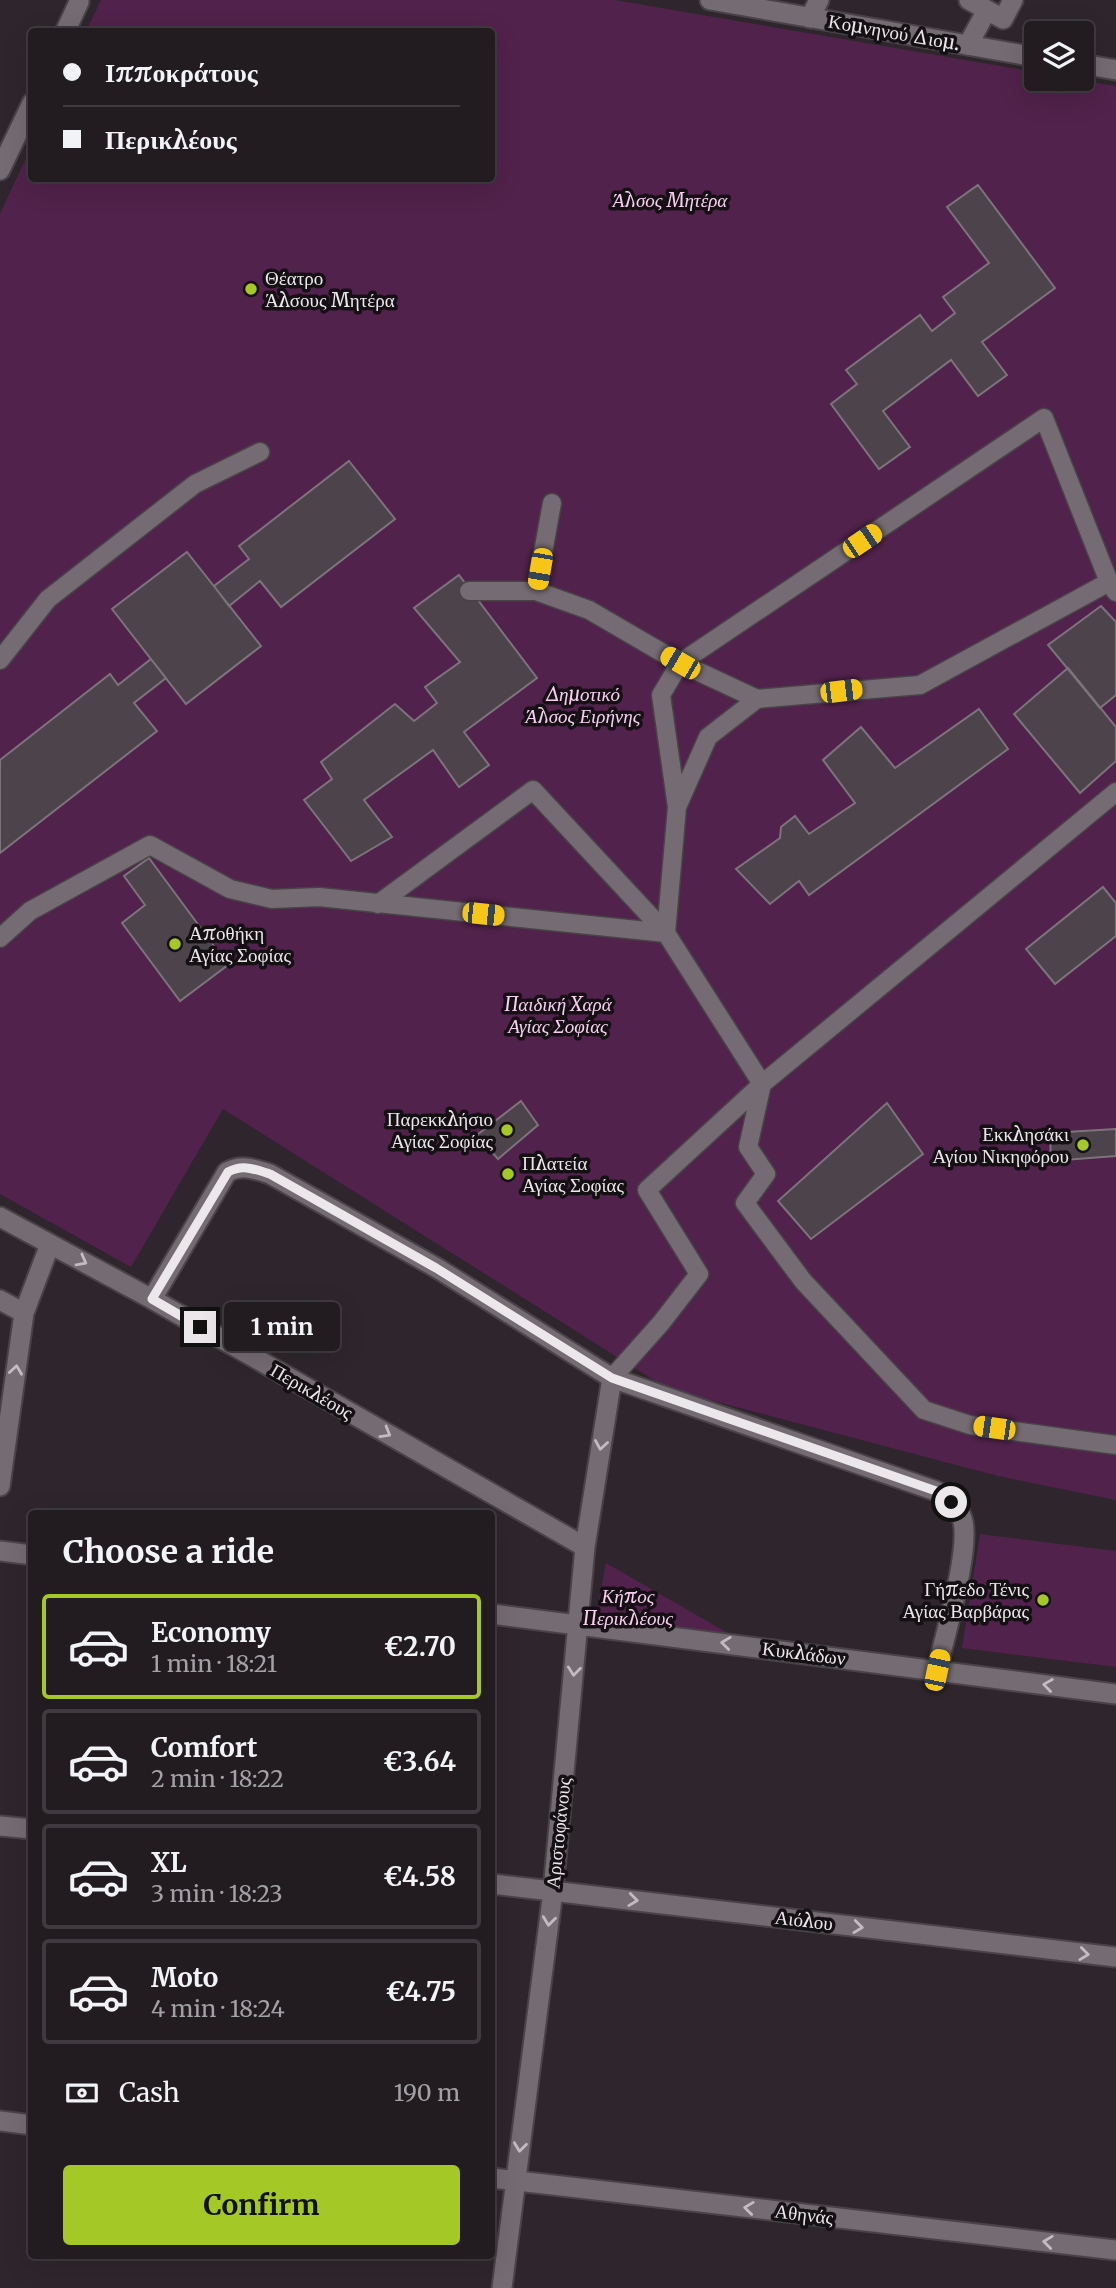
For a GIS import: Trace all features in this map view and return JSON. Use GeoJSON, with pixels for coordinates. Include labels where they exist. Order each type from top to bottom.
{"type":"FeatureCollection","features":[{"type":"Feature","properties":{"kind":"street","name":"Κομνηνού Διομ."},"geometry":{"type":"LineString","coordinates":[[710,0],[815,9],[968,46],[1024,55]]}},
{"type":"Feature","properties":{"kind":"street"},"geometry":{"type":"LineString","coordinates":[[969,0],[1003,19],[1013,0]]}},
{"type":"Feature","properties":{"kind":"street"},"geometry":{"type":"LineString","coordinates":[[67,28],[79,1]]}},
{"type":"Feature","properties":{"kind":"street"},"geometry":{"type":"LineString","coordinates":[[968,46],[987,10]]}},
{"type":"Feature","properties":{"kind":"street"},"geometry":{"type":"LineString","coordinates":[[1094,66],[1116,70]]}},
{"type":"Feature","properties":{"kind":"street"},"geometry":{"type":"LineString","coordinates":[[0,170],[28,111]]}},
{"type":"Feature","properties":{"kind":"street"},"geometry":{"type":"LineString","coordinates":[[152,1299],[228,1172],[237,1167],[249,1167],[270,1174],[425,1261],[612,1378],[936,1491],[951,1502],[961,1514],[965,1540],[937,1670]]}},
{"type":"Feature","properties":{"kind":"street","name":"Περικλέους"},"geometry":{"type":"LineString","coordinates":[[0,1217],[152,1299],[585,1547]]}},
{"type":"Feature","properties":{"kind":"street"},"geometry":{"type":"LineString","coordinates":[[0,1486],[24,1313],[50,1244]]}},
{"type":"Feature","properties":{"kind":"street"},"geometry":{"type":"LineString","coordinates":[[0,1300],[24,1313]]}},
{"type":"Feature","properties":{"kind":"street","name":"Αριστοφάνους"},"geometry":{"type":"LineString","coordinates":[[502,2288],[553,1891],[585,1547],[612,1378]]}},
{"type":"Feature","properties":{"kind":"street"},"geometry":{"type":"LineString","coordinates":[[0,1551],[28,1554]]}},
{"type":"Feature","properties":{"kind":"street","name":"Κυκλάδων"},"geometry":{"type":"LineString","coordinates":[[495,1614],[1116,1694]]}},
{"type":"Feature","properties":{"kind":"street"},"geometry":{"type":"LineString","coordinates":[[0,1826],[28,1829]]}},
{"type":"Feature","properties":{"kind":"street","name":"Αιόλου"},"geometry":{"type":"LineString","coordinates":[[495,1884],[1116,1957]]}},
{"type":"Feature","properties":{"kind":"street"},"geometry":{"type":"LineString","coordinates":[[0,2122],[28,2125]]}},
{"type":"Feature","properties":{"kind":"street","name":"Αθηνάς"},"geometry":{"type":"LineString","coordinates":[[495,2178],[1116,2250]]}},
{"type":"Feature","properties":{"kind":"lane"},"geometry":{"type":"LineString","coordinates":[[470,591],[536,591],[589,611],[680,663],[757,699],[920,685],[1112,587],[1044,418],[680,663],[661,695],[677,807],[666,933]]}},
{"type":"Feature","properties":{"kind":"lane"},"geometry":{"type":"LineString","coordinates":[[0,660],[48,599],[195,484],[260,453]]}},
{"type":"Feature","properties":{"kind":"lane"},"geometry":{"type":"LineString","coordinates":[[536,591],[552,503]]}},
{"type":"Feature","properties":{"kind":"lane"},"geometry":{"type":"LineString","coordinates":[[677,807],[708,737],[757,699]]}},
{"type":"Feature","properties":{"kind":"lane"},"geometry":{"type":"LineString","coordinates":[[378,904],[533,790],[666,933],[762,1084],[748,1147],[766,1174],[745,1203],[803,1281],[924,1410],[970,1425],[1116,1445]]}},
{"type":"Feature","properties":{"kind":"lane"},"geometry":{"type":"LineString","coordinates":[[612,1378],[661,1323],[699,1274],[646,1190],[762,1084],[1116,792]]}},
{"type":"Feature","properties":{"kind":"lane"},"geometry":{"type":"LineString","coordinates":[[0,938],[30,911],[150,845],[230,888],[272,899],[319,897],[666,933]]}},
{"type":"Feature","properties":{"kind":"green space","name":"Δημοτικό Άλσος Ειρήνης"},"geometry":{"type":"Polygon","coordinates":[[[101,0],[615,0],[1024,70],[1024,91],[1094,91],[1094,82],[1116,86],[1116,1500],[998,1476],[668,1389],[223,1109],[131,1267],[0,1194],[0,214],[28,153],[28,182],[495,182],[495,28],[87,28],[101,0]]]}},
{"type":"Feature","properties":{"kind":"green space","name":"Γήπεδο Τένις Αγίας Βαρβάρας"},"geometry":{"type":"Polygon","coordinates":[[[980,1534],[1116,1551],[1116,1667],[962,1648],[980,1534]]]}},
{"type":"Feature","properties":{"kind":"green space","name":"Κήπος Περικλέους"},"geometry":{"type":"Polygon","coordinates":[[[606,1563],[747,1644],[593,1632],[606,1563]]]}},
{"type":"Feature","properties":{"kind":"building"},"geometry":{"type":"Polygon","coordinates":[[[978,185],[1055,288],[982,342],[1007,375],[978,396],[951,360],[883,411],[910,447],[879,469],[831,404],[857,384],[846,370],[920,315],[932,331],[955,313],[943,297],[989,263],[947,207],[978,185]]]}},
{"type":"Feature","properties":{"kind":"building"},"geometry":{"type":"Polygon","coordinates":[[[349,461],[395,519],[281,607],[260,581],[229,606],[214,586],[249,559],[239,546],[349,461]]]}},
{"type":"Feature","properties":{"kind":"building"},"geometry":{"type":"Polygon","coordinates":[[[187,552],[261,646],[186,704],[112,609],[187,552]]]}},
{"type":"Feature","properties":{"kind":"building"},"geometry":{"type":"Polygon","coordinates":[[[459,575],[537,678],[464,732],[489,765],[459,787],[433,750],[364,800],[392,837],[351,861],[304,800],[332,779],[321,762],[395,704],[414,721],[437,703],[425,687],[460,662],[414,608],[459,575]]]}},
{"type":"Feature","properties":{"kind":"building"},"geometry":{"type":"Polygon","coordinates":[[[1101,606],[1116,622],[1116,695],[1100,708],[1048,645],[1101,606]]]}},
{"type":"Feature","properties":{"kind":"building"},"geometry":{"type":"Polygon","coordinates":[[[151,659],[166,678],[134,703],[157,731],[0,853],[0,760],[110,674],[118,685],[151,659]]]}},
{"type":"Feature","properties":{"kind":"building"},"geometry":{"type":"Polygon","coordinates":[[[1068,668],[1116,727],[1116,761],[1080,793],[1014,714],[1068,668]]]}},
{"type":"Feature","properties":{"kind":"building"},"geometry":{"type":"Polygon","coordinates":[[[979,709],[1008,749],[809,895],[799,881],[770,904],[736,869],[780,838],[781,827],[795,816],[809,834],[855,803],[823,760],[861,727],[895,768],[979,709]]]}},
{"type":"Feature","properties":{"kind":"building","name":"Αποθήκη Αγίας Σοφίας"},"geometry":{"type":"Polygon","coordinates":[[[149,858],[228,965],[180,1001],[122,923],[145,905],[124,876],[149,858]]]}},
{"type":"Feature","properties":{"kind":"building"},"geometry":{"type":"Polygon","coordinates":[[[1103,887],[1116,903],[1116,936],[1055,984],[1026,949],[1103,887]]]}},
{"type":"Feature","properties":{"kind":"building","name":"Παρεκκλήσιο Αγίας Σοφίας"},"geometry":{"type":"Polygon","coordinates":[[[521,1101],[538,1125],[498,1159],[477,1135],[521,1101]]]}},
{"type":"Feature","properties":{"kind":"building"},"geometry":{"type":"Polygon","coordinates":[[[887,1103],[923,1154],[811,1239],[778,1201],[887,1103]]]}},
{"type":"Feature","properties":{"kind":"building","name":"Εκκλησάκι Αγίου Νικηφόρου"},"geometry":{"type":"Polygon","coordinates":[[[1116,1129],[1116,1156],[1051,1161],[1050,1133],[1116,1129]]]}},
{"type":"Feature","properties":{"kind":"place","name":"Θέατρο Άλσους Μητέρα"},"geometry":{"type":"Point","coordinates":[251,289]}},
{"type":"Feature","properties":{"kind":"place","name":"Αποθήκη Αγίας Σοφίας"},"geometry":{"type":"Point","coordinates":[175,944]}},
{"type":"Feature","properties":{"kind":"place","name":"Παρεκκλήσιο Αγίας Σοφίας"},"geometry":{"type":"Point","coordinates":[507,1130]}},
{"type":"Feature","properties":{"kind":"place","name":"Εκκλησάκι Αγίου Νικηφόρου"},"geometry":{"type":"Point","coordinates":[1083,1145]}},
{"type":"Feature","properties":{"kind":"place","name":"Πλατεία Αγίας Σοφίας"},"geometry":{"type":"Point","coordinates":[508,1174]}},
{"type":"Feature","properties":{"kind":"place","name":"Γήπεδο Τένις Αγίας Βαρβάρας"},"geometry":{"type":"Point","coordinates":[1043,1600]}},
{"type":"Feature","properties":{"kind":"route"},"geometry":{"type":"LineString","coordinates":[[200,1327],[152,1299],[228,1172],[237,1167],[249,1167],[270,1174],[436,1268],[612,1378],[936,1491],[951,1502]]}},
{"type":"Feature","properties":{"kind":"park label","name":"Άλσος Μητέρα"},"geometry":{"type":"Point","coordinates":[670,200]}},
{"type":"Feature","properties":{"kind":"park label","name":"Παιδική Χαρά Αγίας Σοφίας"},"geometry":{"type":"Point","coordinates":[558,1015]}}]}
